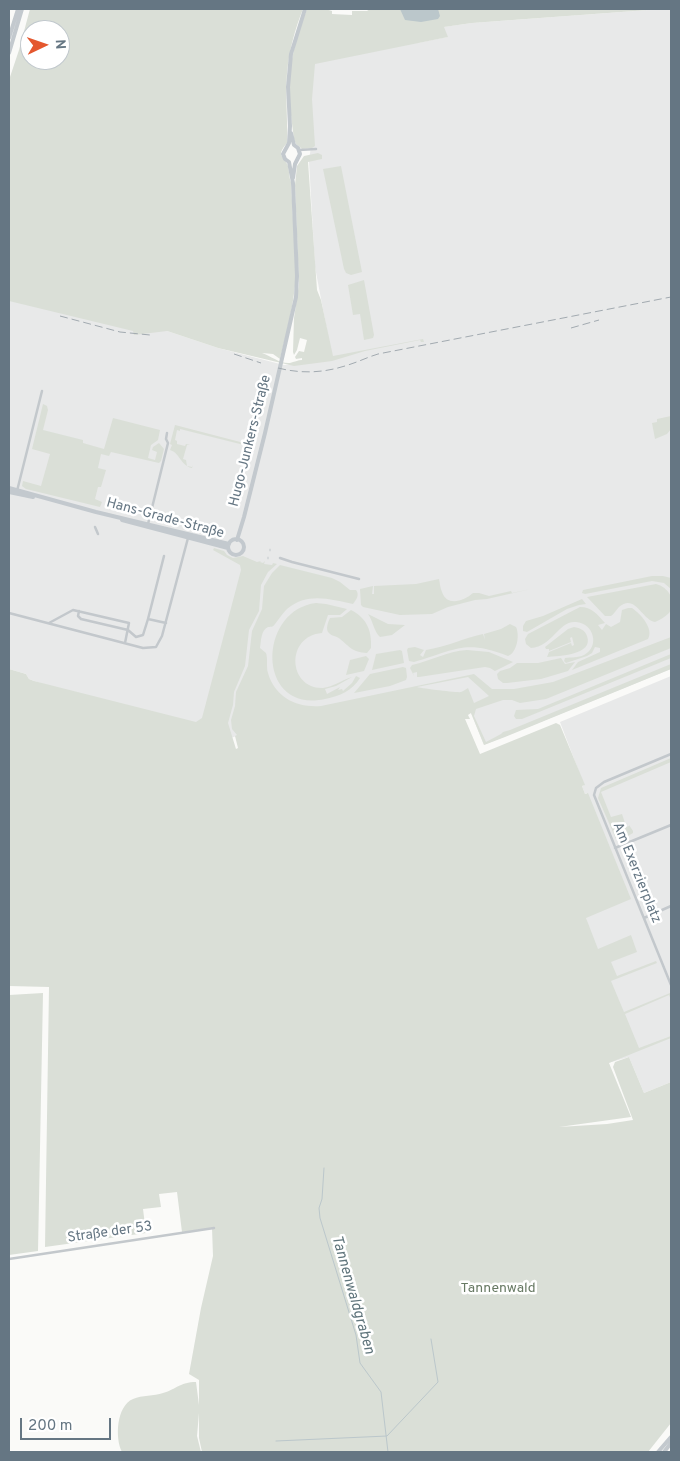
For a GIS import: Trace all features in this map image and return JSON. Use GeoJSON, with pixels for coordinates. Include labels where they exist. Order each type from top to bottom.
{"type":"FeatureCollection","features":[{"type":"Feature","properties":{"kind":"street"},"geometry":{"type":"LineString","coordinates":[[9,38],[18,9]]}},
{"type":"Feature","properties":{"kind":"street"},"geometry":{"type":"LineString","coordinates":[[9,52],[22,9]]}},
{"type":"Feature","properties":{"kind":"street","name":"Hugo-Junkers-Straße"},"geometry":{"type":"LineString","coordinates":[[239,540],[296,297],[297,276],[293,183],[289,162],[284,159],[283,154],[284,149],[288,146],[290,126],[289,72],[291,54],[305,9]]}},
{"type":"Feature","properties":{"kind":"street","name":"Hugo-Junkers-Straße"},"geometry":{"type":"LineString","coordinates":[[290,126],[294,145]]}},
{"type":"Feature","properties":{"kind":"street"},"geometry":{"type":"LineString","coordinates":[[288,146],[294,145],[299,150],[300,156],[310,150]]}},
{"type":"Feature","properties":{"kind":"street"},"geometry":{"type":"LineString","coordinates":[[299,150],[316,149]]}},
{"type":"Feature","properties":{"kind":"street","name":"Hugo-Junkers-Straße"},"geometry":{"type":"LineString","coordinates":[[293,183],[296,162],[300,156]]}},
{"type":"Feature","properties":{"kind":"street"},"geometry":{"type":"LineString","coordinates":[[289,162],[296,162]]}},
{"type":"Feature","properties":{"kind":"street"},"geometry":{"type":"LineString","coordinates":[[17,492],[42,390]]}},
{"type":"Feature","properties":{"kind":"street"},"geometry":{"type":"LineString","coordinates":[[148,526],[168,443],[166,439],[167,433]]}},
{"type":"Feature","properties":{"kind":"street","name":"Hans-Grade-Straße"},"geometry":{"type":"LineString","coordinates":[[9,488],[17,492],[228,546]]}},
{"type":"Feature","properties":{"kind":"street","name":"Hans-Grade-Straße"},"geometry":{"type":"LineString","coordinates":[[9,492],[17,492]]}},
{"type":"Feature","properties":{"kind":"street"},"geometry":{"type":"LineString","coordinates":[[95,527],[98,534]]}},
{"type":"Feature","properties":{"kind":"street"},"geometry":{"type":"LineString","coordinates":[[9,613],[144,648],[156,647],[160,643],[166,623],[188,536]]}},
{"type":"Feature","properties":{"kind":"street"},"geometry":{"type":"LineString","coordinates":[[232,540],[239,540],[244,548],[240,554],[232,554],[228,546],[232,540]]}},
{"type":"Feature","properties":{"kind":"street"},"geometry":{"type":"LineString","coordinates":[[80,611],[78,616],[81,618],[128,630],[134,636],[141,636],[144,633],[164,556]]}},
{"type":"Feature","properties":{"kind":"street"},"geometry":{"type":"LineString","coordinates":[[280,558],[360,579]]}},
{"type":"Feature","properties":{"kind":"street"},"geometry":{"type":"LineString","coordinates":[[48,623],[70,610],[129,623],[124,643]]}},
{"type":"Feature","properties":{"kind":"street"},"geometry":{"type":"LineString","coordinates":[[148,618],[166,623]]}},
{"type":"Feature","properties":{"kind":"street","name":"Am Exerzierplatz"},"geometry":{"type":"LineString","coordinates":[[671,754],[604,782],[596,788],[594,795],[671,986]]}},
{"type":"Feature","properties":{"kind":"street"},"geometry":{"type":"LineString","coordinates":[[615,848],[671,826]]}},
{"type":"Feature","properties":{"kind":"street"},"geometry":{"type":"LineString","coordinates":[[644,918],[671,906]]}},
{"type":"Feature","properties":{"kind":"street","name":"Straße der 53"},"geometry":{"type":"LineString","coordinates":[[9,1259],[214,1228]]}},
{"type":"Feature","properties":{"kind":"street"},"geometry":{"type":"LineString","coordinates":[[658,1452],[671,1437]]}},
{"type":"Feature","properties":{"kind":"street"},"geometry":{"type":"LineString","coordinates":[[664,1452],[671,1444]]}},
{"type":"Feature","properties":{"kind":"shaded area"},"geometry":{"type":"Polygon","coordinates":[[[400,9],[438,9],[440,16],[438,19],[421,22],[405,20],[400,9]]]}},
{"type":"Feature","properties":{"kind":"shaded area"},"geometry":{"type":"Polygon","coordinates":[[[671,9],[671,669],[484,745],[464,696],[280,723],[217,742],[34,681],[29,679],[26,674],[9,669],[9,291],[167,331],[218,348],[284,365],[307,363],[332,357],[315,267],[309,161],[311,146],[299,47],[417,43],[447,37],[443,27],[472,23],[671,9]]]}},
{"type":"Feature","properties":{"kind":"shaded area"},"geometry":{"type":"Polygon","coordinates":[[[671,676],[671,1082],[644,1093],[629,1057],[608,1063],[586,918],[587,793],[585,794],[582,786],[584,785],[560,722],[671,676]]]}},
{"type":"Feature","properties":{"kind":"green space"},"geometry":{"type":"Polygon","coordinates":[[[30,9],[303,9],[297,24],[288,65],[286,90],[287,143],[281,154],[288,166],[291,182],[295,286],[280,359],[273,354],[262,353],[286,363],[302,360],[302,358],[296,359],[295,357],[299,351],[304,352],[307,340],[300,338],[294,355],[293,352],[294,318],[299,284],[295,185],[297,166],[304,156],[318,153],[322,155],[322,159],[308,162],[317,290],[321,300],[333,356],[423,339],[424,342],[420,340],[365,351],[332,361],[294,366],[218,348],[167,331],[134,335],[133,331],[9,301],[9,80],[20,46],[20,70],[70,70],[70,20],[27,20],[30,9]]]}},
{"type":"Feature","properties":{"kind":"green space"},"geometry":{"type":"Polygon","coordinates":[[[307,9],[325,9],[332,11],[332,14],[352,15],[352,11],[367,11],[370,9],[662,9],[472,23],[444,27],[448,37],[315,64],[312,99],[315,146],[302,149],[296,144],[294,139],[289,83],[294,51],[307,9]]]}},
{"type":"Feature","properties":{"kind":"green space"},"geometry":{"type":"Polygon","coordinates":[[[341,166],[362,272],[351,275],[346,273],[344,269],[323,169],[341,166]]]}},
{"type":"Feature","properties":{"kind":"green space"},"geometry":{"type":"Polygon","coordinates":[[[364,280],[374,335],[373,338],[364,340],[360,314],[353,315],[348,285],[364,280]]]}},
{"type":"Feature","properties":{"kind":"green space"},"geometry":{"type":"Polygon","coordinates":[[[43,404],[47,406],[48,410],[43,430],[83,440],[83,443],[104,449],[113,418],[160,430],[158,440],[151,445],[148,458],[155,460],[157,452],[152,450],[159,443],[164,449],[161,461],[159,463],[111,452],[109,456],[101,454],[98,468],[106,470],[95,499],[102,502],[100,507],[26,489],[22,486],[23,481],[41,486],[50,454],[32,449],[43,404]]]}},
{"type":"Feature","properties":{"kind":"green space"},"geometry":{"type":"Polygon","coordinates":[[[671,416],[671,429],[667,434],[655,439],[652,423],[657,422],[657,419],[671,416]]]}},
{"type":"Feature","properties":{"kind":"green space"},"geometry":{"type":"Polygon","coordinates":[[[175,425],[244,443],[244,445],[180,429],[180,431],[177,430],[175,440],[177,444],[190,445],[187,445],[183,459],[186,460],[187,466],[170,450],[175,425]]]}},
{"type":"Feature","properties":{"kind":"green space","name":"Tannenwald"},"geometry":{"type":"Polygon","coordinates":[[[214,548],[224,551],[233,558],[243,556],[257,562],[261,561],[263,563],[265,561],[264,564],[277,564],[268,572],[261,585],[259,611],[249,630],[245,666],[234,692],[228,723],[236,749],[238,748],[235,736],[237,735],[232,729],[231,720],[236,692],[248,666],[252,631],[262,609],[264,586],[272,573],[280,565],[332,578],[350,590],[356,590],[358,594],[353,604],[319,598],[303,600],[287,609],[272,627],[266,628],[263,633],[260,648],[266,653],[267,671],[271,682],[288,700],[304,705],[321,706],[474,674],[492,689],[514,689],[553,682],[671,637],[671,648],[546,699],[520,703],[512,700],[503,700],[476,709],[474,716],[486,742],[503,732],[671,664],[671,669],[505,737],[484,745],[471,713],[468,715],[470,719],[465,719],[480,754],[556,723],[560,725],[585,785],[582,786],[585,794],[588,793],[631,899],[586,918],[598,949],[631,935],[637,952],[611,962],[617,976],[656,961],[657,963],[611,981],[624,1012],[670,993],[671,1000],[669,995],[625,1014],[639,1048],[671,1036],[671,1038],[609,1063],[631,1117],[559,1127],[607,1124],[633,1120],[613,1067],[615,1062],[629,1057],[644,1093],[671,1082],[671,1423],[648,1452],[202,1452],[199,1438],[199,1413],[197,1436],[201,1452],[122,1452],[118,1439],[118,1423],[123,1408],[133,1399],[159,1394],[182,1384],[196,1382],[199,1405],[199,1380],[189,1374],[213,1256],[212,1228],[182,1232],[177,1192],[159,1194],[161,1207],[143,1209],[146,1233],[45,1247],[49,987],[9,986],[9,669],[26,674],[29,679],[34,681],[196,722],[202,718],[241,570],[240,565],[213,550],[214,548]],[[468,677],[417,687],[458,692],[468,688],[474,703],[489,696],[468,677]]]}},
{"type":"Feature","properties":{"kind":"green space"},"geometry":{"type":"Polygon","coordinates":[[[652,576],[671,578],[671,589],[664,583],[652,581],[582,593],[583,590],[652,576]]]}},
{"type":"Feature","properties":{"kind":"green space"},"geometry":{"type":"Polygon","coordinates":[[[439,579],[444,597],[452,601],[461,600],[473,593],[489,596],[531,589],[487,599],[475,600],[448,607],[432,614],[400,615],[361,605],[360,589],[373,586],[372,594],[374,594],[374,586],[416,584],[439,579]]]}},
{"type":"Feature","properties":{"kind":"green space"},"geometry":{"type":"Polygon","coordinates":[[[656,584],[668,591],[672,599],[672,608],[669,613],[655,622],[630,603],[619,607],[611,616],[605,616],[587,597],[656,584]]]}},
{"type":"Feature","properties":{"kind":"green space"},"geometry":{"type":"Polygon","coordinates":[[[582,599],[586,604],[567,609],[527,632],[523,631],[526,621],[543,616],[582,599]]]}},
{"type":"Feature","properties":{"kind":"green space"},"geometry":{"type":"Polygon","coordinates":[[[316,603],[347,609],[340,615],[328,615],[322,633],[310,636],[302,643],[297,652],[298,672],[303,680],[311,686],[323,688],[352,677],[336,686],[325,689],[327,694],[340,687],[338,690],[342,689],[343,691],[352,683],[356,676],[360,678],[349,690],[336,696],[325,699],[302,699],[286,691],[276,677],[272,659],[275,640],[283,623],[297,610],[316,603]]]}},
{"type":"Feature","properties":{"kind":"green space"},"geometry":{"type":"Polygon","coordinates":[[[580,607],[591,610],[605,623],[598,625],[602,630],[606,624],[611,627],[620,622],[622,610],[632,608],[643,618],[648,626],[648,639],[572,670],[578,662],[600,652],[600,648],[595,647],[592,653],[587,656],[566,663],[564,661],[565,658],[584,655],[592,647],[593,636],[591,631],[582,623],[570,622],[539,646],[531,648],[526,644],[525,639],[528,634],[580,607]]]}},
{"type":"Feature","properties":{"kind":"green space"},"geometry":{"type":"Polygon","coordinates":[[[351,610],[365,621],[371,636],[371,648],[367,653],[349,647],[339,638],[331,635],[327,630],[330,618],[342,617],[351,610]]]}},
{"type":"Feature","properties":{"kind":"green space"},"geometry":{"type":"Polygon","coordinates":[[[368,614],[388,624],[405,625],[392,635],[380,637],[368,614]]]}},
{"type":"Feature","properties":{"kind":"green space"},"geometry":{"type":"Polygon","coordinates":[[[510,624],[516,627],[518,639],[516,648],[508,656],[481,648],[470,647],[451,650],[414,662],[409,661],[408,648],[415,647],[424,650],[420,655],[423,657],[426,650],[483,634],[485,640],[484,634],[510,624]]]}},
{"type":"Feature","properties":{"kind":"green space"},"geometry":{"type":"Polygon","coordinates":[[[574,627],[586,634],[588,642],[585,647],[581,651],[574,653],[547,657],[549,652],[571,643],[572,646],[574,645],[572,637],[570,638],[571,642],[549,651],[545,647],[568,629],[574,627]]]}},
{"type":"Feature","properties":{"kind":"green space"},"geometry":{"type":"Polygon","coordinates":[[[467,650],[489,652],[513,662],[495,671],[485,667],[419,677],[417,677],[417,672],[413,673],[414,676],[410,668],[412,665],[446,654],[467,650]]]}},
{"type":"Feature","properties":{"kind":"green space"},"geometry":{"type":"Polygon","coordinates":[[[402,651],[404,663],[372,670],[376,654],[402,651]]]}},
{"type":"Feature","properties":{"kind":"green space"},"geometry":{"type":"Polygon","coordinates":[[[671,654],[671,658],[522,719],[516,719],[514,716],[516,710],[538,709],[671,654]]]}},
{"type":"Feature","properties":{"kind":"green space"},"geometry":{"type":"Polygon","coordinates":[[[366,656],[369,659],[364,671],[346,675],[350,660],[366,656]]]}},
{"type":"Feature","properties":{"kind":"green space"},"geometry":{"type":"Polygon","coordinates":[[[561,658],[565,664],[575,662],[568,671],[541,679],[507,683],[503,683],[498,679],[497,674],[500,671],[510,668],[517,663],[538,663],[561,658]]]}},
{"type":"Feature","properties":{"kind":"green space"},"geometry":{"type":"Polygon","coordinates":[[[406,668],[406,680],[390,686],[354,693],[370,674],[406,668]]]}},
{"type":"Feature","properties":{"kind":"green space"},"geometry":{"type":"Polygon","coordinates":[[[671,758],[671,762],[601,792],[611,817],[622,814],[625,823],[628,824],[625,825],[626,827],[629,825],[633,831],[633,833],[626,837],[624,833],[616,837],[616,839],[598,798],[601,788],[671,758]]]}},
{"type":"Feature","properties":{"kind":"green space"},"geometry":{"type":"Polygon","coordinates":[[[43,993],[38,1251],[9,1255],[9,995],[43,993]]]}},
{"type":"Feature","properties":{"kind":"waterway","name":"Tannenwaldgraben"},"geometry":{"type":"LineString","coordinates":[[324,1168],[322,1199],[319,1208],[320,1218],[356,1335],[360,1363],[381,1392],[388,1452]]}},
{"type":"Feature","properties":{"kind":"waterway","name":"Tannenwaldgraben"},"geometry":{"type":"LineString","coordinates":[[276,1441],[387,1436],[438,1382],[431,1339]]}},
{"type":"Feature","properties":{"kind":"railway"},"geometry":{"type":"LineString","coordinates":[[278,368],[304,372],[330,370],[378,354],[671,297]]}},
{"type":"Feature","properties":{"kind":"railway"},"geometry":{"type":"LineString","coordinates":[[60,316],[120,332],[150,335]]}},
{"type":"Feature","properties":{"kind":"railway"},"geometry":{"type":"LineString","coordinates":[[571,328],[599,320]]}},
{"type":"Feature","properties":{"kind":"railway"},"geometry":{"type":"LineString","coordinates":[[234,354],[261,363]]}}]}
